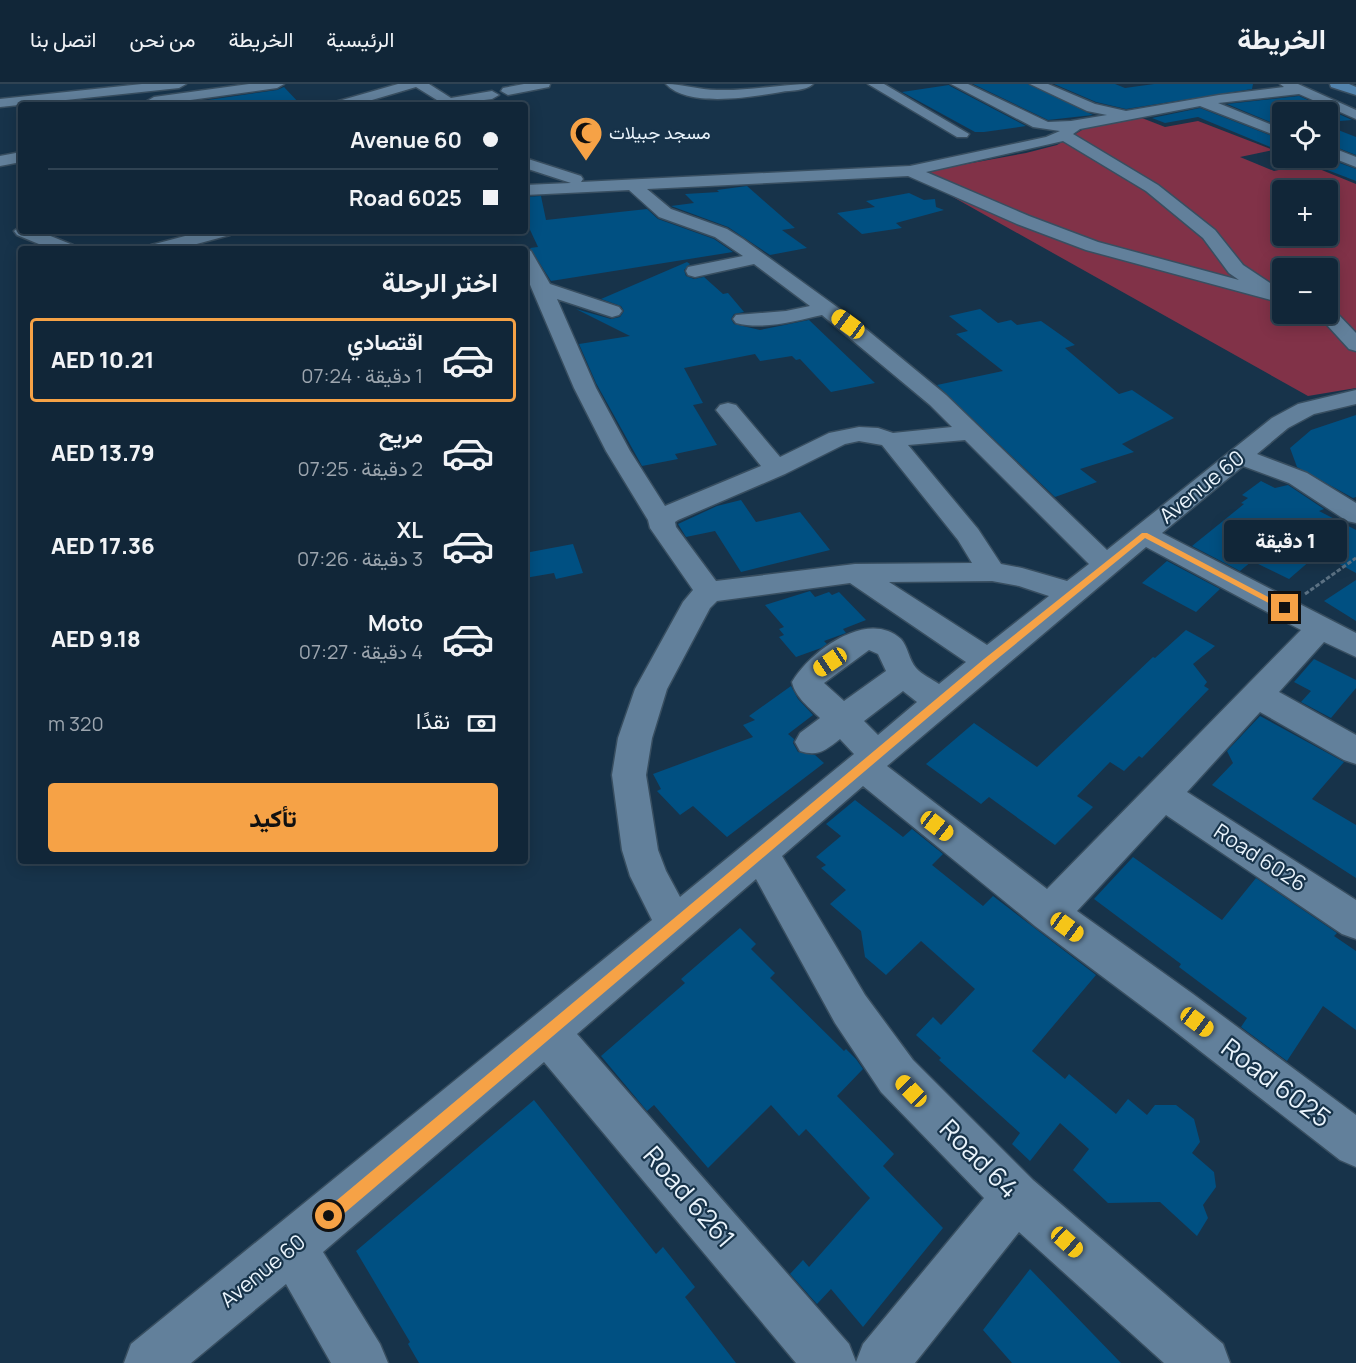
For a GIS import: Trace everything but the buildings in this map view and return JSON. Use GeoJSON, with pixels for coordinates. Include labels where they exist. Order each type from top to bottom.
{"type":"FeatureCollection","features":[{"type":"Feature","properties":{"kind":"main road"},"geometry":{"type":"LineString","coordinates":[[1336,84],[1356,91]]}},
{"type":"Feature","properties":{"kind":"street"},"geometry":{"type":"LineString","coordinates":[[129,102],[232,87],[277,84]]}},
{"type":"Feature","properties":{"kind":"street"},"geometry":{"type":"LineString","coordinates":[[352,102],[412,84]]}},
{"type":"Feature","properties":{"kind":"street"},"geometry":{"type":"LineString","coordinates":[[420,84],[443,102]]}},
{"type":"Feature","properties":{"kind":"street"},"geometry":{"type":"LineString","coordinates":[[453,102],[493,90],[508,91],[544,84]]}},
{"type":"Feature","properties":{"kind":"street"},"geometry":{"type":"LineString","coordinates":[[672,84],[699,93],[729,93],[760,87],[806,84]]}},
{"type":"Feature","properties":{"kind":"street"},"geometry":{"type":"LineString","coordinates":[[958,84],[1041,125],[1070,130],[1152,188],[1209,234],[1236,269],[1272,291]]}},
{"type":"Feature","properties":{"kind":"street"},"geometry":{"type":"LineString","coordinates":[[1037,84],[1098,110],[1135,113]]}},
{"type":"Feature","properties":{"kind":"street"},"geometry":{"type":"LineString","coordinates":[[1287,84],[1356,115]]}},
{"type":"Feature","properties":{"kind":"street"},"geometry":{"type":"LineString","coordinates":[[33,85],[33,102],[116,88],[169,88],[180,96]]}},
{"type":"Feature","properties":{"kind":"street"},"geometry":{"type":"LineString","coordinates":[[879,86],[902,85]]}},
{"type":"Feature","properties":{"kind":"street"},"geometry":{"type":"LineString","coordinates":[[879,86],[962,134]]}},
{"type":"Feature","properties":{"kind":"street"},"geometry":{"type":"LineString","coordinates":[[232,87],[243,102]]}},
{"type":"Feature","properties":{"kind":"street"},"geometry":{"type":"LineString","coordinates":[[971,91],[993,87]]}},
{"type":"Feature","properties":{"kind":"street"},"geometry":{"type":"LineString","coordinates":[[528,190],[910,171],[1028,147],[1070,130],[1135,113],[1301,90]]}},
{"type":"Feature","properties":{"kind":"street"},"geometry":{"type":"LineString","coordinates":[[508,91],[519,102]]}},
{"type":"Feature","properties":{"kind":"street"},"geometry":{"type":"LineString","coordinates":[[0,103],[18,102]]}},
{"type":"Feature","properties":{"kind":"street"},"geometry":{"type":"LineString","coordinates":[[1202,102],[1272,127]]}},
{"type":"Feature","properties":{"kind":"street"},"geometry":{"type":"LineString","coordinates":[[1338,155],[1356,162]]}},
{"type":"Feature","properties":{"kind":"street"},"geometry":{"type":"LineString","coordinates":[[0,161],[18,158]]}},
{"type":"Feature","properties":{"kind":"street"},"geometry":{"type":"LineString","coordinates":[[528,164],[597,185]]}},
{"type":"Feature","properties":{"kind":"street"},"geometry":{"type":"LineString","coordinates":[[910,171],[992,208],[1092,246],[1203,278],[1272,295]]}},
{"type":"Feature","properties":{"kind":"street"},"geometry":{"type":"LineString","coordinates":[[528,177],[568,178]]}},
{"type":"Feature","properties":{"kind":"street"},"geometry":{"type":"LineString","coordinates":[[633,185],[665,213],[721,233],[826,308],[915,380],[1106,565]]}},
{"type":"Feature","properties":{"kind":"street"},"geometry":{"type":"LineString","coordinates":[[31,234],[60,246]]}},
{"type":"Feature","properties":{"kind":"street"},"geometry":{"type":"LineString","coordinates":[[168,246],[213,234]]}},
{"type":"Feature","properties":{"kind":"street"},"geometry":{"type":"LineString","coordinates":[[695,271],[758,258]]}},
{"type":"Feature","properties":{"kind":"street"},"geometry":{"type":"LineString","coordinates":[[528,260],[585,388],[618,451],[661,520],[663,528],[709,591]]}},
{"type":"Feature","properties":{"kind":"street"},"geometry":{"type":"LineString","coordinates":[[542,288],[612,311]]}},
{"type":"Feature","properties":{"kind":"street"},"geometry":{"type":"LineString","coordinates":[[743,319],[786,317],[826,308]]}},
{"type":"Feature","properties":{"kind":"street"},"geometry":{"type":"LineString","coordinates":[[1338,318],[1356,345]]}},
{"type":"Feature","properties":{"kind":"street","name":"Avenue 60"},"geometry":{"type":"LineString","coordinates":[[150,1363],[292,1247],[988,661],[1280,423],[1305,409],[1356,397]]}},
{"type":"Feature","properties":{"kind":"street"},"geometry":{"type":"LineString","coordinates":[[728,410],[776,469]]}},
{"type":"Feature","properties":{"kind":"street"},"geometry":{"type":"LineString","coordinates":[[661,520],[669,514],[776,469],[838,438],[859,434],[878,435],[891,440],[970,432]]}},
{"type":"Feature","properties":{"kind":"street"},"geometry":{"type":"LineString","coordinates":[[891,440],[968,535],[992,572]]}},
{"type":"Feature","properties":{"kind":"street"},"geometry":{"type":"LineString","coordinates":[[1241,456],[1298,478],[1356,516]]}},
{"type":"Feature","properties":{"kind":"street"},"geometry":{"type":"LineString","coordinates":[[1144,535],[1356,646]]}},
{"type":"Feature","properties":{"kind":"street"},"geometry":{"type":"LineString","coordinates":[[675,925],[649,876],[640,850],[629,775],[635,738],[651,689],[698,602],[709,591],[855,573],[992,572],[1022,577],[1072,593]]}},
{"type":"Feature","properties":{"kind":"street"},"geometry":{"type":"LineString","coordinates":[[855,573],[988,661]]}},
{"type":"Feature","properties":{"kind":"street"},"geometry":{"type":"LineString","coordinates":[[1049,914],[1321,627]]}},
{"type":"Feature","properties":{"kind":"street","name":"Road 6025"},"geometry":{"type":"LineString","coordinates":[[903,675],[891,648],[886,643],[871,638],[858,642],[815,672],[810,676],[809,687],[840,719],[870,761],[1049,914],[1352,1135]]}},
{"type":"Feature","properties":{"kind":"street"},"geometry":{"type":"LineString","coordinates":[[812,742],[840,719],[903,675],[940,702]]}},
{"type":"Feature","properties":{"kind":"street"},"geometry":{"type":"LineString","coordinates":[[1256,694],[1356,751]]}},
{"type":"Feature","properties":{"kind":"street","name":"Road 6026"},"geometry":{"type":"LineString","coordinates":[[1164,795],[1356,921]]}},
{"type":"Feature","properties":{"kind":"street","name":"Road 64"},"geometry":{"type":"LineString","coordinates":[[761,854],[850,1009],[897,1076],[1016,1197],[1204,1363]]}},
{"type":"Feature","properties":{"kind":"street","name":"Road 6261"},"geometry":{"type":"LineString","coordinates":[[547,1032],[831,1363]]}},
{"type":"Feature","properties":{"kind":"street"},"geometry":{"type":"LineString","coordinates":[[882,1363],[1016,1197]]}},
{"type":"Feature","properties":{"kind":"street"},"geometry":{"type":"LineString","coordinates":[[292,1247],[361,1363]]}},
{"type":"Feature","properties":{"kind":"path"},"geometry":{"type":"LineString","coordinates":[[1285,608],[1356,558]]}},
{"type":"Feature","properties":{"kind":"shaded area"},"geometry":{"type":"Polygon","coordinates":[[[1142,118],[1165,127],[1198,121],[1272,150],[1240,157],[1274,171],[1288,168],[1317,168],[1356,184],[1356,388],[1308,396],[912,174],[1057,145],[1087,127],[1142,118]]]}},
{"type":"Feature","properties":{"kind":"place","name":"مسجد جبيلات"},"geometry":{"type":"Point","coordinates":[586,162]}},
{"type":"Feature","properties":{"kind":"route"},"geometry":{"type":"LineString","coordinates":[[329,1216],[988,661],[1144,535],[1285,608]]}}]}
